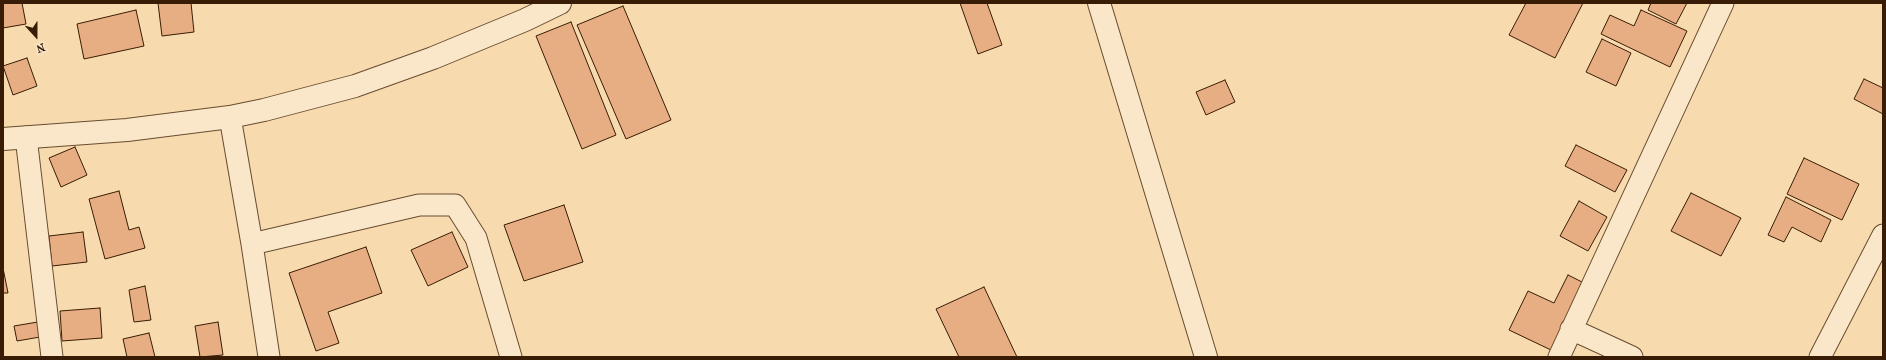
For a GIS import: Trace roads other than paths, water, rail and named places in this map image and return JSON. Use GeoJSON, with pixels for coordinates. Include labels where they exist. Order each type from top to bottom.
{"type":"FeatureCollection","features":[{"type":"Feature","properties":{"kind":"street"},"geometry":{"type":"LineString","coordinates":[[3,138],[26,138],[127,130],[230,117],[355,86],[433,58],[525,20],[560,3]]}},
{"type":"Feature","properties":{"kind":"street"},"geometry":{"type":"LineString","coordinates":[[1099,3],[1206,357]]}},
{"type":"Feature","properties":{"kind":"street"},"geometry":{"type":"LineString","coordinates":[[1559,357],[1724,3]]}},
{"type":"Feature","properties":{"kind":"street"},"geometry":{"type":"LineString","coordinates":[[230,117],[252,244],[269,357]]}},
{"type":"Feature","properties":{"kind":"street"},"geometry":{"type":"LineString","coordinates":[[26,138],[52,357]]}},
{"type":"Feature","properties":{"kind":"street"},"geometry":{"type":"LineString","coordinates":[[252,244],[419,205],[455,205],[476,238],[512,357]]}},
{"type":"Feature","properties":{"kind":"street"},"geometry":{"type":"LineString","coordinates":[[1820,357],[1883,235]]}},
{"type":"Feature","properties":{"kind":"street"},"geometry":{"type":"LineString","coordinates":[[1571,329],[1632,357]]}}]}
